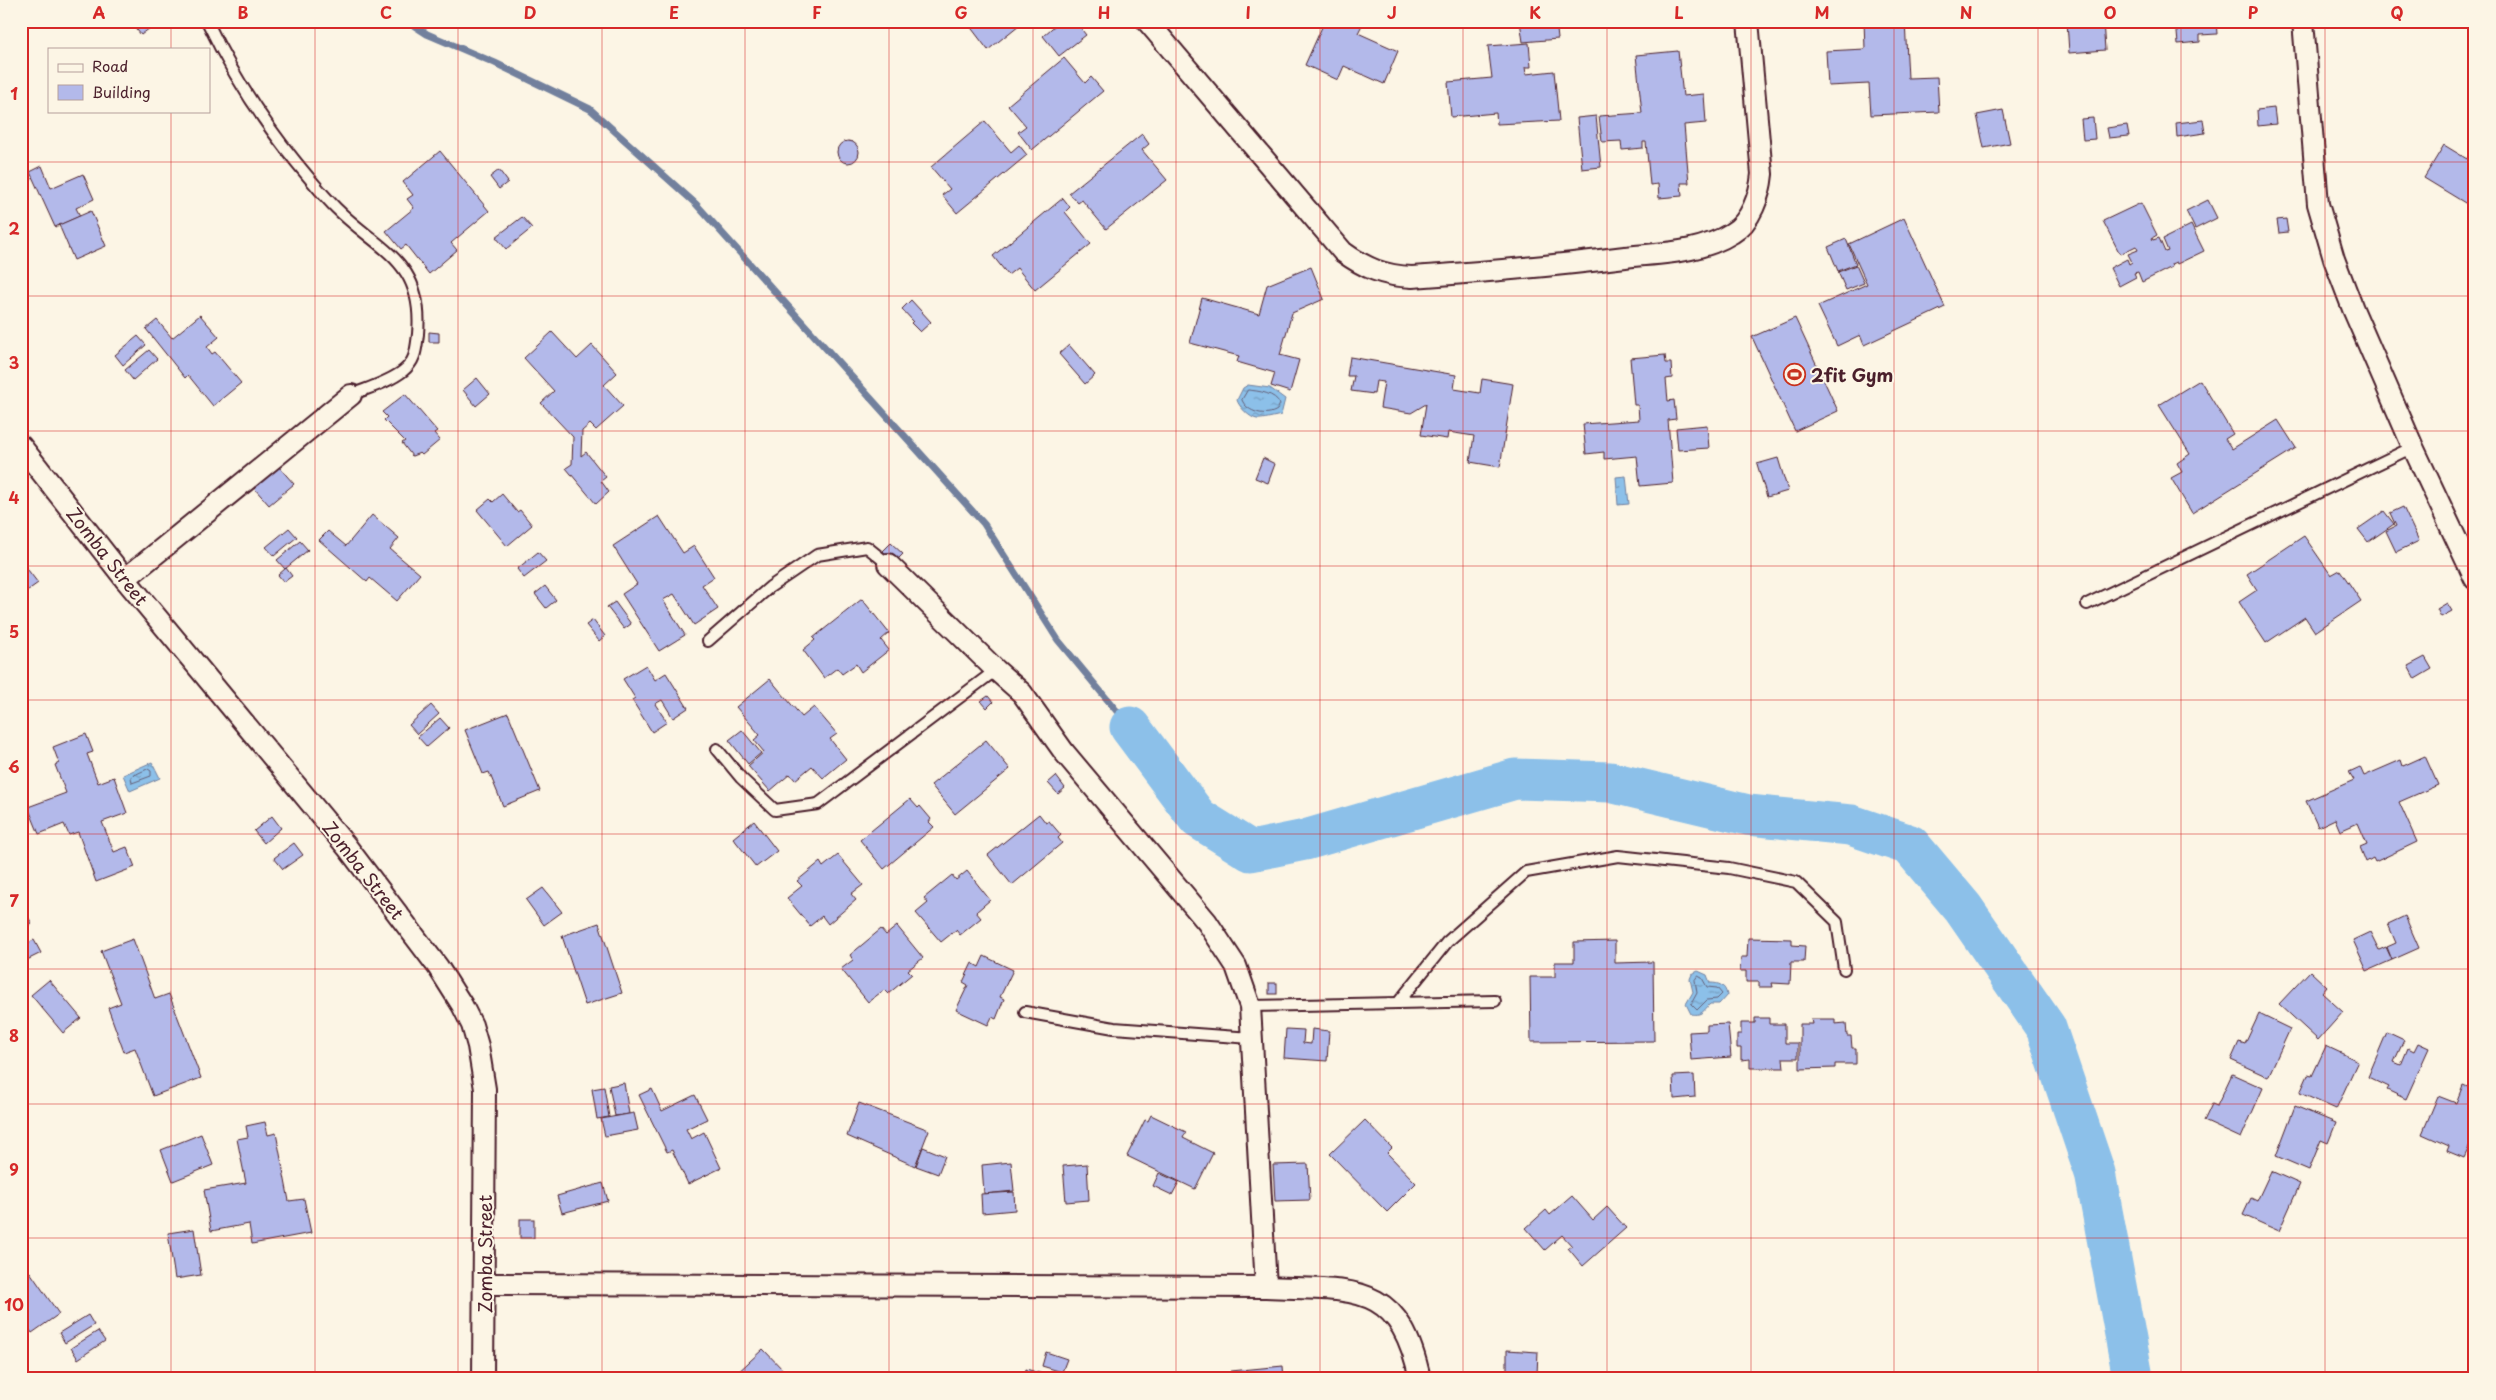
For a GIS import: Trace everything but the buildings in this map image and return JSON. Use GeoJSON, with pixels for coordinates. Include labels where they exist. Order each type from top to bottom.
{"type":"FeatureCollection","features":[{"type":"Feature","properties":{"kind":"street"},"geometry":{"type":"LineString","coordinates":[[1147,21],[1343,252],[1361,265],[1378,272],[1412,277],[1549,266],[1685,250],[1721,240],[1734,232],[1755,205],[1761,190],[1762,174],[1748,21]]}},
{"type":"Feature","properties":{"kind":"street"},"geometry":{"type":"LineString","coordinates":[[2303,21],[2318,204],[2334,259],[2353,309],[2413,447],[2475,578]]}},
{"type":"Feature","properties":{"kind":"street"},"geometry":{"type":"LineString","coordinates":[[125,579],[351,395]]}},
{"type":"Feature","properties":{"kind":"street","name":"Zomba Street"},"geometry":{"type":"LineString","coordinates":[[21,446],[125,579],[347,847],[427,952],[462,1005],[478,1046],[485,1089],[483,1379]]}},
{"type":"Feature","properties":{"kind":"street"},"geometry":{"type":"LineString","coordinates":[[888,564],[1022,693],[1064,752],[1207,922],[1236,966],[1250,1006],[1266,1287]]}},
{"type":"Feature","properties":{"kind":"street"},"geometry":{"type":"LineString","coordinates":[[484,1284],[1266,1287],[1341,1290],[1376,1300],[1395,1316],[1409,1338],[1420,1379]]}},
{"type":"Feature","properties":{"kind":"lane"},"geometry":{"type":"LineString","coordinates":[[207,21],[225,59],[264,120],[336,208],[403,266],[416,295],[418,328],[416,356],[403,371],[351,395]]}},
{"type":"Feature","properties":{"kind":"lane"},"geometry":{"type":"LineString","coordinates":[[2087,604],[2413,447]]}},
{"type":"Feature","properties":{"kind":"lane"},"geometry":{"type":"LineString","coordinates":[[708,641],[770,587],[816,555],[867,547],[888,564]]}},
{"type":"Feature","properties":{"kind":"lane"},"geometry":{"type":"LineString","coordinates":[[726,759],[717,749],[741,778],[774,810],[818,804],[996,670]]}},
{"type":"Feature","properties":{"kind":"lane"},"geometry":{"type":"LineString","coordinates":[[1398,1003],[1447,942],[1526,872],[1618,856],[1729,868],[1796,882],[1838,922],[1844,969]]}},
{"type":"Feature","properties":{"kind":"lane"},"geometry":{"type":"LineString","coordinates":[[1250,1006],[1495,1001]]}},
{"type":"Feature","properties":{"kind":"lane"},"geometry":{"type":"LineString","coordinates":[[1025,1012],[1114,1028],[1251,1038]]}},
{"type":"Feature","properties":{"kind":"water"},"geometry":{"type":"Polygon","coordinates":[[[1248,385],[1270,388],[1285,399],[1281,415],[1257,419],[1245,412],[1237,400],[1243,388],[1248,385]]]}},
{"type":"Feature","properties":{"kind":"water"},"geometry":{"type":"Polygon","coordinates":[[[1626,476],[1629,504],[1618,505],[1616,477],[1626,476]]]}},
{"type":"Feature","properties":{"kind":"water"},"geometry":{"type":"Polygon","coordinates":[[[152,762],[160,778],[130,791],[123,775],[152,762]]]}},
{"type":"Feature","properties":{"kind":"water"},"geometry":{"type":"Polygon","coordinates":[[[1698,971],[1707,975],[1710,983],[1719,984],[1723,987],[1727,995],[1719,1004],[1710,1004],[1700,1014],[1691,1014],[1686,1004],[1693,992],[1690,979],[1692,974],[1698,971]]]}},
{"type":"Feature","properties":{"kind":"waterway"},"geometry":{"type":"LineString","coordinates":[[407,21],[427,34],[495,63],[590,109],[696,204],[984,524],[1058,640],[1130,727]]}},
{"type":"Feature","properties":{"kind":"waterway"},"geometry":{"type":"LineString","coordinates":[[1130,727],[1198,818],[1251,851],[1305,840],[1515,779],[1610,782],[1748,815],[1851,825],[1910,845],[1963,908],[2046,1028],[2095,1173],[2132,1372],[2128,1379]]}},
{"type":"Feature","properties":{"kind":"place","name":"2fit Gym"},"geometry":{"type":"Point","coordinates":[1795,374]}}]}
